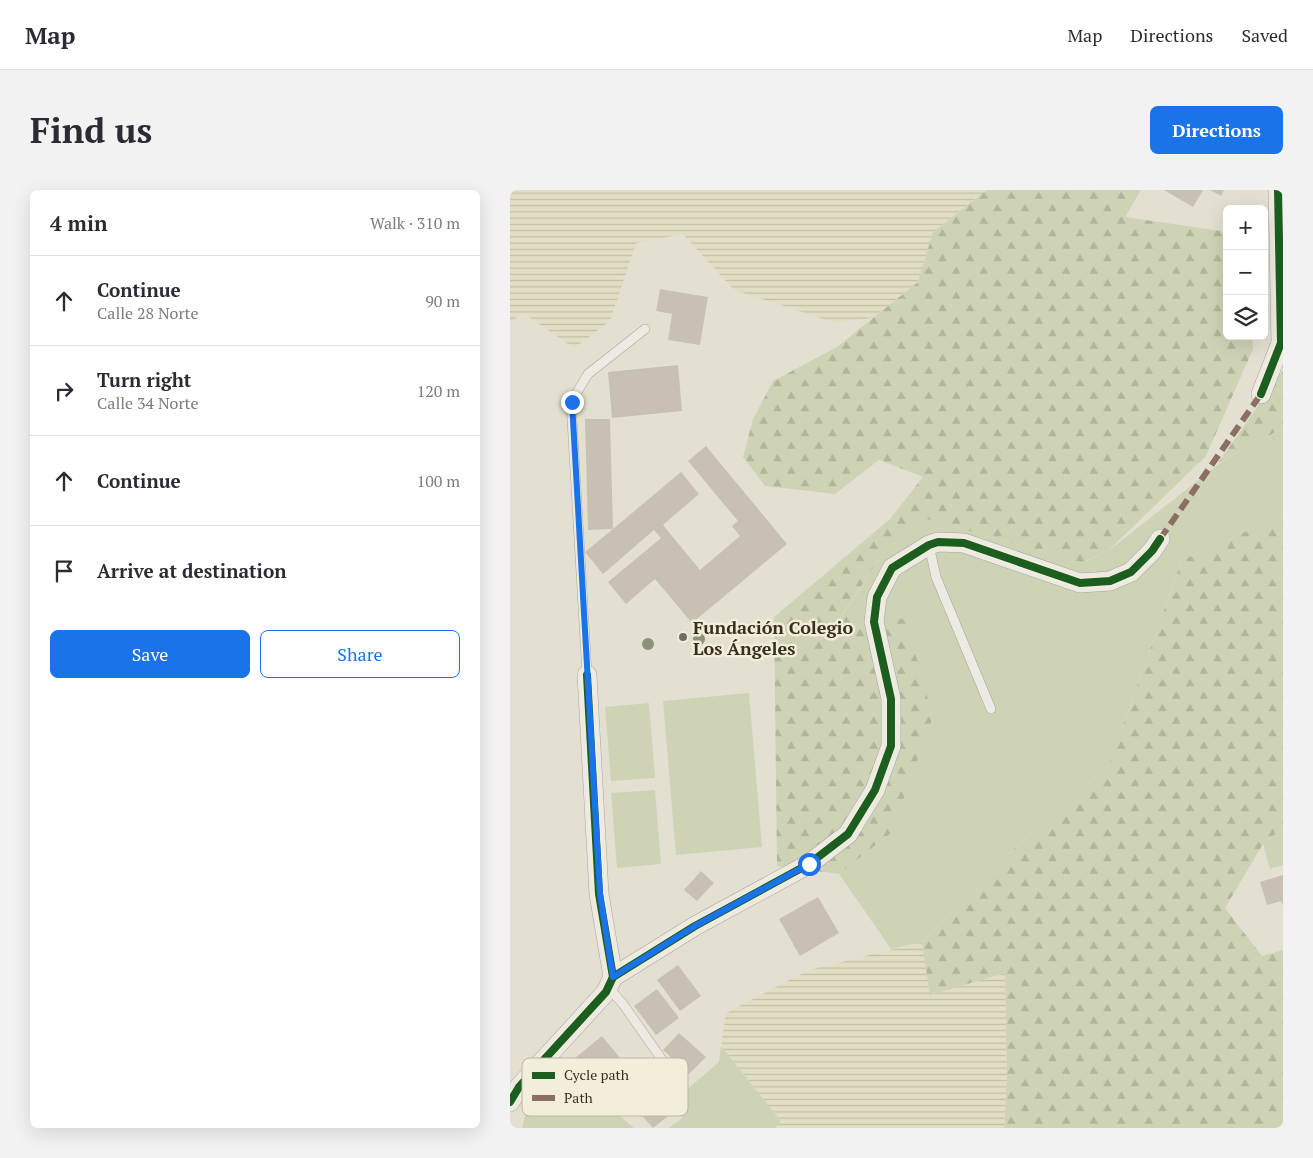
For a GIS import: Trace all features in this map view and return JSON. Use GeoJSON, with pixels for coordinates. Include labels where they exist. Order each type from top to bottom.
{"type":"FeatureCollection","features":[{"type":"Feature","properties":{"kind":"street"},"geometry":{"type":"LineString","coordinates":[[1261,394],[1281,343],[1278,190]]}},
{"type":"Feature","properties":{"kind":"street"},"geometry":{"type":"LineString","coordinates":[[544,1058],[610,982],[695,926],[809,864],[848,834],[875,790],[891,746],[891,699],[874,622],[877,597],[892,568],[929,545],[938,542],[964,543],[1080,583],[1110,581],[1131,572],[1156,545]]}},
{"type":"Feature","properties":{"kind":"street"},"geometry":{"type":"LineString","coordinates":[[587,675],[600,894],[610,982]]}},
{"type":"Feature","properties":{"kind":"street"},"geometry":{"type":"LineString","coordinates":[[510,1102],[522,1084]]}},
{"type":"Feature","properties":{"kind":"lane"},"geometry":{"type":"LineString","coordinates":[[587,675],[572,402],[588,374],[645,329]]}},
{"type":"Feature","properties":{"kind":"lane"},"geometry":{"type":"LineString","coordinates":[[929,545],[936,577],[991,709]]}},
{"type":"Feature","properties":{"kind":"lane"},"geometry":{"type":"LineString","coordinates":[[610,982],[660,1058]]}},
{"type":"Feature","properties":{"kind":"shaded area"},"geometry":{"type":"Polygon","coordinates":[[[510,190],[987,190],[933,232],[918,282],[872,318],[836,323],[734,290],[683,234],[636,243],[610,321],[574,348],[523,313],[510,323],[510,190]]]}},
{"type":"Feature","properties":{"kind":"shaded area"},"geometry":{"type":"Polygon","coordinates":[[[922,942],[931,994],[1005,973],[1007,1078],[1004,1128],[775,1128],[781,1121],[721,1046],[726,1013],[809,970],[922,942]]]}},
{"type":"Feature","properties":{"kind":"green space"},"geometry":{"type":"Polygon","coordinates":[[[987,190],[1141,190],[1125,217],[1221,231],[1223,235],[1223,340],[1252,340],[1253,349],[1206,456],[1108,551],[1082,563],[927,519],[884,552],[842,615],[906,619],[933,717],[891,833],[839,874],[777,866],[774,617],[890,519],[923,477],[879,460],[835,494],[765,486],[743,457],[753,419],[773,381],[837,347],[918,282],[933,232],[987,190]]]}},
{"type":"Feature","properties":{"kind":"green space"},"geometry":{"type":"Polygon","coordinates":[[[1283,370],[1283,428],[1218,463],[1283,370]]]}},
{"type":"Feature","properties":{"kind":"green space"},"geometry":{"type":"Polygon","coordinates":[[[1283,428],[1283,515],[1182,560],[1109,765],[1010,852],[922,942],[891,949],[839,874],[891,833],[842,616],[884,552],[927,519],[1083,563],[1108,551],[1224,460],[1283,428]]]}},
{"type":"Feature","properties":{"kind":"green space"},"geometry":{"type":"Polygon","coordinates":[[[1283,515],[1283,828],[1263,844],[1225,908],[1262,956],[1283,950],[1283,1128],[1004,1128],[1007,1078],[1005,973],[930,995],[922,942],[1010,852],[1109,765],[1182,560],[1283,515]]]}},
{"type":"Feature","properties":{"kind":"green space"},"geometry":{"type":"Polygon","coordinates":[[[749,693],[762,847],[676,855],[663,701],[749,693]]]}},
{"type":"Feature","properties":{"kind":"green space"},"geometry":{"type":"Polygon","coordinates":[[[649,703],[655,778],[611,781],[605,707],[649,703]]]}},
{"type":"Feature","properties":{"kind":"green space"},"geometry":{"type":"Polygon","coordinates":[[[655,790],[661,864],[617,868],[611,793],[655,790]]]}},
{"type":"Feature","properties":{"kind":"green space"},"geometry":{"type":"Polygon","coordinates":[[[1283,828],[1283,865],[1270,869],[1263,844],[1283,828]]]}},
{"type":"Feature","properties":{"kind":"green space"},"geometry":{"type":"Polygon","coordinates":[[[721,1046],[781,1121],[775,1128],[669,1128],[682,1116],[688,1116],[688,1088],[719,1062],[721,1046]]]}},
{"type":"Feature","properties":{"kind":"green space"},"geometry":{"type":"Polygon","coordinates":[[[525,1116],[620,1116],[634,1128],[522,1128],[525,1116]]]}},
{"type":"Feature","properties":{"kind":"building"},"geometry":{"type":"Polygon","coordinates":[[[1164,190],[1203,190],[1193,207],[1164,190]]]}},
{"type":"Feature","properties":{"kind":"building"},"geometry":{"type":"Polygon","coordinates":[[[1210,190],[1224,190],[1221,196],[1210,190]]]}},
{"type":"Feature","properties":{"kind":"building"},"geometry":{"type":"Polygon","coordinates":[[[660,289],[708,297],[700,345],[668,340],[672,314],[656,311],[660,289]]]}},
{"type":"Feature","properties":{"kind":"building"},"geometry":{"type":"Polygon","coordinates":[[[678,365],[682,411],[612,418],[608,372],[678,365]]]}},
{"type":"Feature","properties":{"kind":"building"},"geometry":{"type":"Polygon","coordinates":[[[585,419],[610,419],[613,529],[588,530],[585,419]]]}},
{"type":"Feature","properties":{"kind":"building"},"geometry":{"type":"Polygon","coordinates":[[[706,446],[787,544],[692,623],[655,579],[626,604],[608,582],[661,538],[654,530],[603,574],[585,552],[681,472],[699,494],[663,525],[700,570],[740,536],[732,526],[738,521],[688,461],[706,446]]]}},
{"type":"Feature","properties":{"kind":"building"},"geometry":{"type":"Polygon","coordinates":[[[701,871],[714,883],[697,901],[684,890],[701,871]]]}},
{"type":"Feature","properties":{"kind":"building"},"geometry":{"type":"Polygon","coordinates":[[[1283,875],[1283,905],[1281,901],[1267,905],[1260,882],[1283,875]]]}},
{"type":"Feature","properties":{"kind":"building"},"geometry":{"type":"Polygon","coordinates":[[[818,897],[839,933],[800,956],[779,919],[818,897]]]}},
{"type":"Feature","properties":{"kind":"building"},"geometry":{"type":"Polygon","coordinates":[[[678,965],[701,996],[680,1011],[657,980],[678,965]]]}},
{"type":"Feature","properties":{"kind":"building"},"geometry":{"type":"Polygon","coordinates":[[[657,989],[679,1018],[656,1035],[634,1006],[657,989]]]}},
{"type":"Feature","properties":{"kind":"building"},"geometry":{"type":"Polygon","coordinates":[[[679,1033],[706,1057],[689,1074],[688,1058],[672,1058],[663,1050],[679,1033]]]}},
{"type":"Feature","properties":{"kind":"building"},"geometry":{"type":"Polygon","coordinates":[[[602,1036],[620,1058],[575,1058],[602,1036]]]}},
{"type":"Feature","properties":{"kind":"building"},"geometry":{"type":"Polygon","coordinates":[[[643,1116],[668,1116],[653,1128],[643,1116]]]}},
{"type":"Feature","properties":{"kind":"marked path"},"geometry":{"type":"LineString","coordinates":[[1160,539],[1261,394]]}},
{"type":"Feature","properties":{"kind":"cycle path"},"geometry":{"type":"LineString","coordinates":[[1261,394],[1281,343],[1278,190]]}},
{"type":"Feature","properties":{"kind":"cycle path"},"geometry":{"type":"LineString","coordinates":[[613,977],[695,926],[809,864],[848,834],[875,790],[891,746],[891,699],[874,622],[877,597],[892,568],[929,545],[938,542],[964,543],[1080,583],[1110,581],[1131,572],[1152,551],[1160,539]]}},
{"type":"Feature","properties":{"kind":"cycle path"},"geometry":{"type":"LineString","coordinates":[[546,1058],[606,992],[613,977],[599,894],[587,675]]}},
{"type":"Feature","properties":{"kind":"cycle path"},"geometry":{"type":"LineString","coordinates":[[510,1102],[522,1084]]}},
{"type":"Feature","properties":{"kind":"place","name":"Fundación Colegio Los Ángeles"},"geometry":{"type":"Point","coordinates":[683,637]}},
{"type":"Feature","properties":{"kind":"route"},"geometry":{"type":"LineString","coordinates":[[572,402],[600,894],[613,977],[695,926],[809,864]]}}]}
